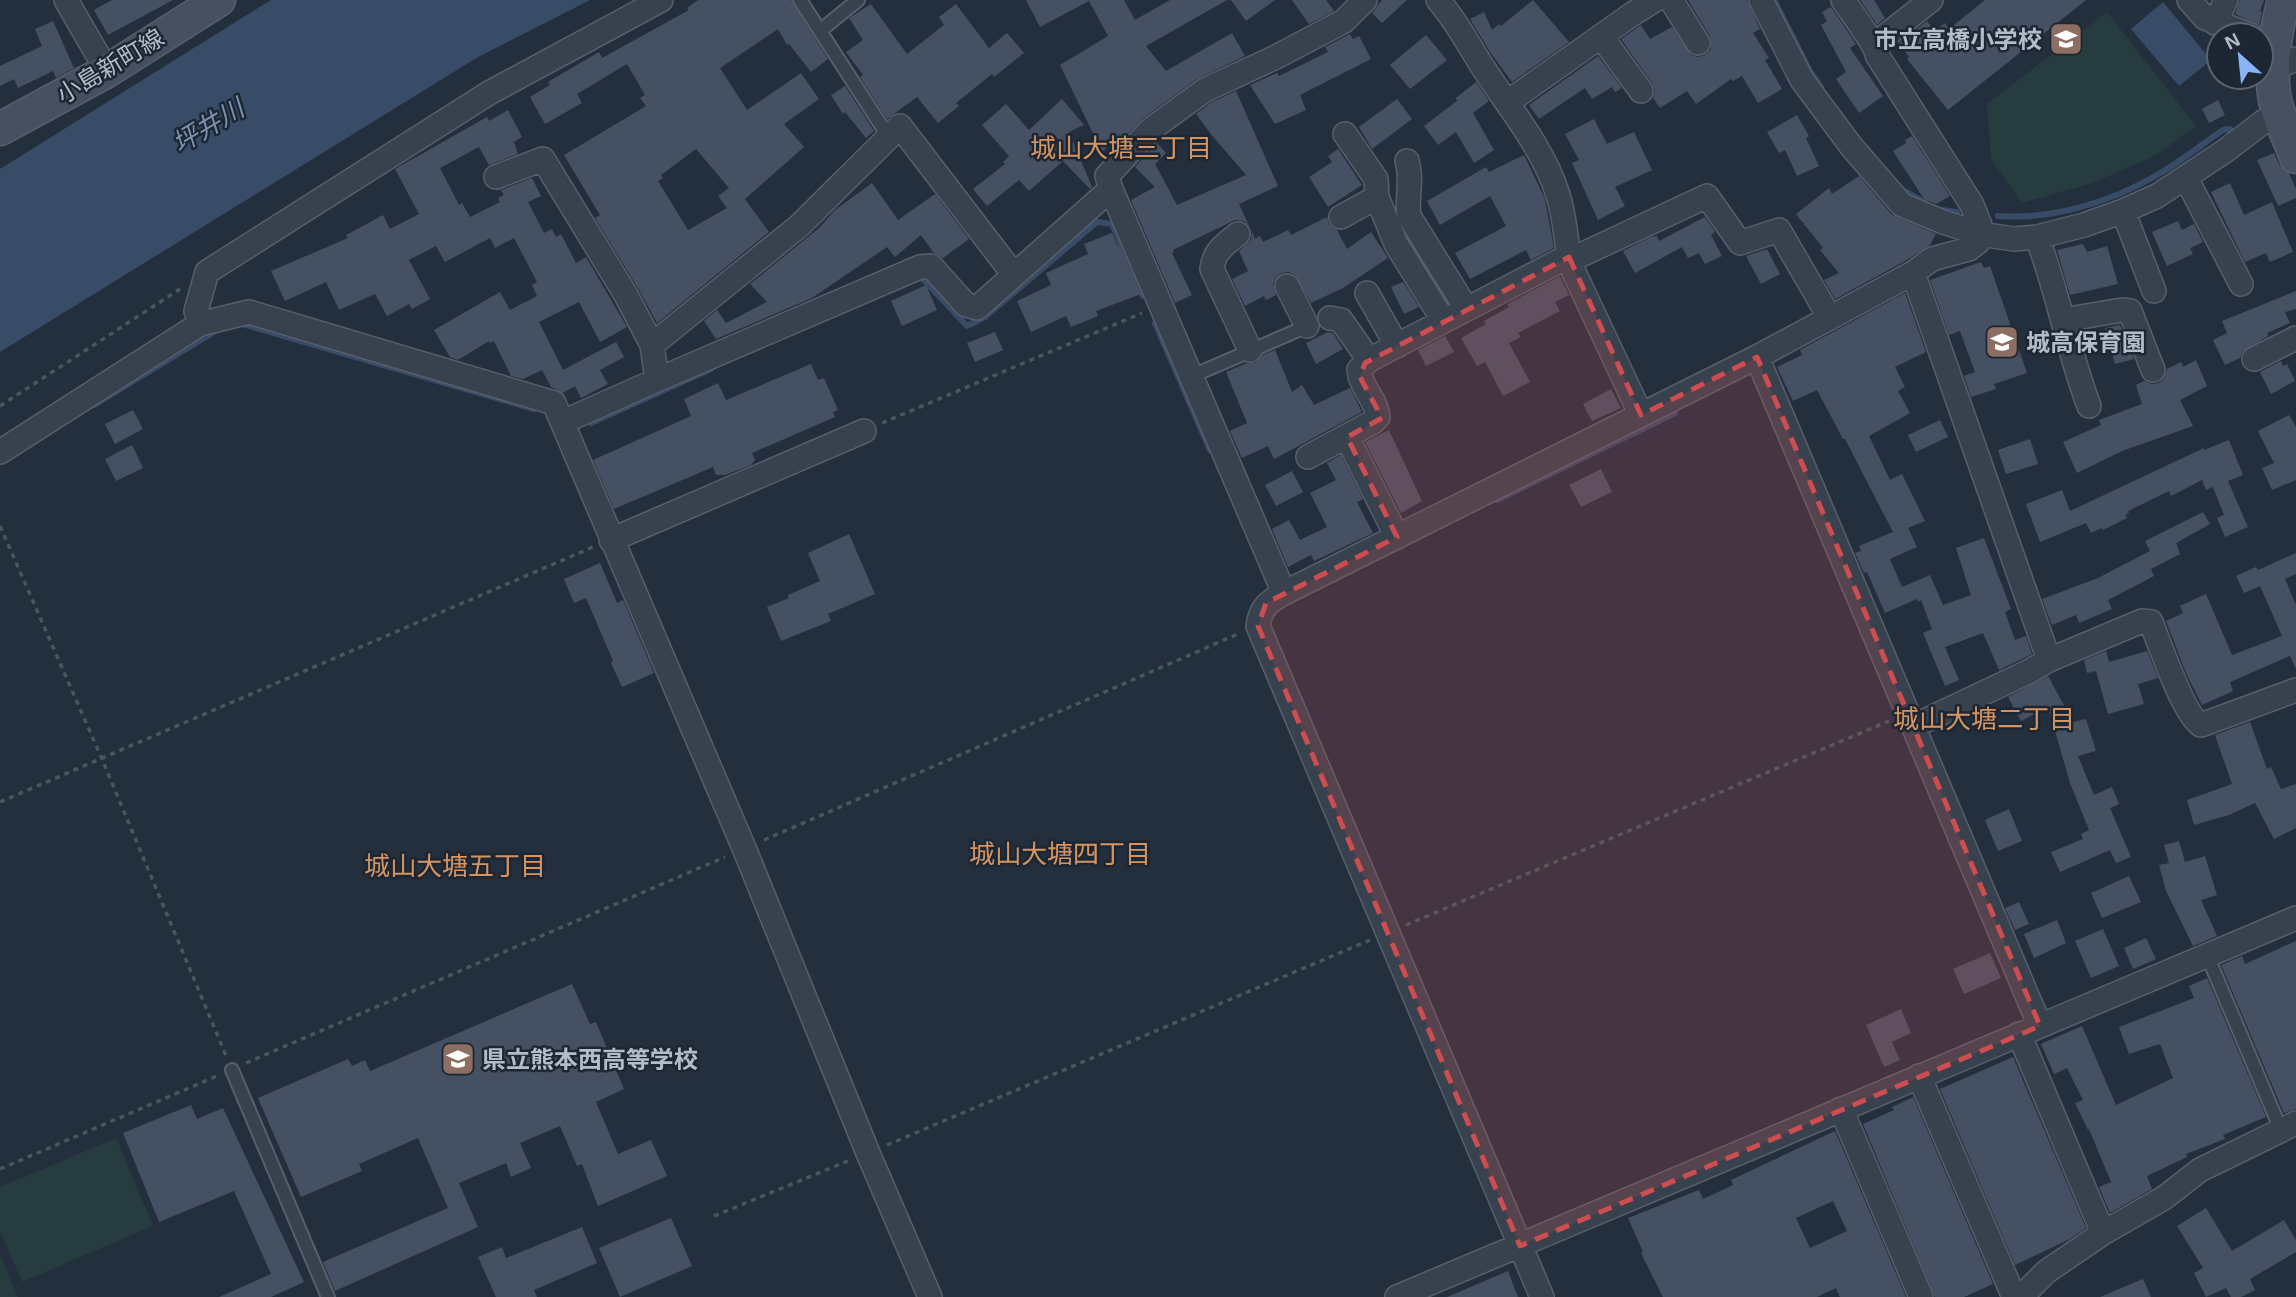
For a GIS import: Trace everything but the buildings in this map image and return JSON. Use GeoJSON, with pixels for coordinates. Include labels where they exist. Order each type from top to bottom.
{"type":"FeatureCollection","features":[{"type":"Feature","properties":{"kind":"main road","name":"小島新町線"},"geometry":{"type":"LineString","coordinates":[[0,130],[107,71],[219,0]]}},
{"type":"Feature","properties":{"kind":"main road"},"geometry":{"type":"LineString","coordinates":[[2275,34],[2284,0]]}},
{"type":"Feature","properties":{"kind":"main road"},"geometry":{"type":"LineString","coordinates":[[2273,91],[2296,156]]}},
{"type":"Feature","properties":{"kind":"street"},"geometry":{"type":"LineString","coordinates":[[66,0],[107,71]]}},
{"type":"Feature","properties":{"kind":"street"},"geometry":{"type":"LineString","coordinates":[[200,324],[196,311],[208,272],[489,93],[661,0]]}},
{"type":"Feature","properties":{"kind":"street"},"geometry":{"type":"LineString","coordinates":[[1284,593],[1107,176],[1150,130],[1205,90],[1344,21],[1365,0]]}},
{"type":"Feature","properties":{"kind":"street"},"geometry":{"type":"LineString","coordinates":[[1438,0],[1457,21],[1482,66],[1508,102],[1548,169],[1564,216],[1569,257],[1641,415]]}},
{"type":"Feature","properties":{"kind":"street"},"geometry":{"type":"LineString","coordinates":[[1508,102],[1601,36],[1625,7],[1655,0]]}},
{"type":"Feature","properties":{"kind":"street"},"geometry":{"type":"LineString","coordinates":[[1671,0],[1698,43]]}},
{"type":"Feature","properties":{"kind":"street"},"geometry":{"type":"LineString","coordinates":[[1761,0],[1802,80],[1851,145],[1902,205],[1980,234],[2014,239],[2037,237],[2084,225],[2123,211],[2157,196],[2186,178],[2263,122],[2279,114]]}},
{"type":"Feature","properties":{"kind":"street"},"geometry":{"type":"LineString","coordinates":[[1542,1297],[1258,626],[1261,612],[1266,603],[1284,593],[1757,357],[1913,273],[1932,259],[1969,249],[1978,242],[1980,225],[1972,205],[1877,55],[1876,46],[1843,0]]}},
{"type":"Feature","properties":{"kind":"street"},"geometry":{"type":"LineString","coordinates":[[1876,46],[1931,0]]}},
{"type":"Feature","properties":{"kind":"street"},"geometry":{"type":"LineString","coordinates":[[2189,0],[2211,21]]}},
{"type":"Feature","properties":{"kind":"street"},"geometry":{"type":"LineString","coordinates":[[2216,21],[2225,0]]}},
{"type":"Feature","properties":{"kind":"street"},"geometry":{"type":"LineString","coordinates":[[1601,36],[1641,91]]}},
{"type":"Feature","properties":{"kind":"street"},"geometry":{"type":"LineString","coordinates":[[652,345],[799,226],[900,126],[1014,275]]}},
{"type":"Feature","properties":{"kind":"street"},"geometry":{"type":"LineString","coordinates":[[1345,134],[1376,179],[1377,197],[1396,244],[1443,320]]}},
{"type":"Feature","properties":{"kind":"street"},"geometry":{"type":"LineString","coordinates":[[496,177],[544,159],[626,295],[652,345],[657,380]]}},
{"type":"Feature","properties":{"kind":"street"},"geometry":{"type":"LineString","coordinates":[[1407,161],[1411,173],[1407,205],[1409,216],[1466,308]]}},
{"type":"Feature","properties":{"kind":"street"},"geometry":{"type":"LineString","coordinates":[[2186,178],[2241,284]]}},
{"type":"Feature","properties":{"kind":"street"},"geometry":{"type":"LineString","coordinates":[[563,422],[920,267],[931,266],[966,305],[977,308],[1111,189]]}},
{"type":"Feature","properties":{"kind":"street"},"geometry":{"type":"LineString","coordinates":[[1308,457],[1378,417],[1378,410],[1360,377],[1359,370],[1369,360],[1569,257],[1581,256],[1707,195],[1740,243],[1779,230],[1830,318]]}},
{"type":"Feature","properties":{"kind":"street"},"geometry":{"type":"LineString","coordinates":[[1341,217],[1377,197]]}},
{"type":"Feature","properties":{"kind":"street"},"geometry":{"type":"LineString","coordinates":[[2123,211],[2154,291]]}},
{"type":"Feature","properties":{"kind":"street"},"geometry":{"type":"LineString","coordinates":[[1238,234],[1222,246],[1214,257],[1212,269],[1250,350]]}},
{"type":"Feature","properties":{"kind":"street"},"geometry":{"type":"LineString","coordinates":[[2037,237],[2074,365],[2089,406]]}},
{"type":"Feature","properties":{"kind":"street"},"geometry":{"type":"LineString","coordinates":[[1913,273],[2049,660]]}},
{"type":"Feature","properties":{"kind":"street"},"geometry":{"type":"LineString","coordinates":[[1287,286],[1307,326]]}},
{"type":"Feature","properties":{"kind":"street"},"geometry":{"type":"LineString","coordinates":[[1367,293],[1397,346]]}},
{"type":"Feature","properties":{"kind":"street"},"geometry":{"type":"LineString","coordinates":[[2063,320],[2122,310],[2130,312],[2153,370]]}},
{"type":"Feature","properties":{"kind":"street"},"geometry":{"type":"LineString","coordinates":[[0,452],[200,324],[249,312],[554,403],[744,849],[930,1297]]}},
{"type":"Feature","properties":{"kind":"street"},"geometry":{"type":"LineString","coordinates":[[1330,317],[1341,320],[1369,360]]}},
{"type":"Feature","properties":{"kind":"street"},"geometry":{"type":"LineString","coordinates":[[2255,359],[2296,338]]}},
{"type":"Feature","properties":{"kind":"street"},"geometry":{"type":"LineString","coordinates":[[1757,357],[1911,719],[2103,1233]]}},
{"type":"Feature","properties":{"kind":"street"},"geometry":{"type":"LineString","coordinates":[[611,540],[864,431]]}},
{"type":"Feature","properties":{"kind":"street"},"geometry":{"type":"LineString","coordinates":[[1347,437],[1397,537]]}},
{"type":"Feature","properties":{"kind":"street"},"geometry":{"type":"LineString","coordinates":[[1911,719],[2028,673],[2049,660],[2142,621],[2151,622],[2194,722],[2201,726],[2296,690]]}},
{"type":"Feature","properties":{"kind":"street"},"geometry":{"type":"LineString","coordinates":[[1397,1297],[2296,918]]}},
{"type":"Feature","properties":{"kind":"street"},"geometry":{"type":"LineString","coordinates":[[1919,1076],[2014,1297]]}},
{"type":"Feature","properties":{"kind":"street"},"geometry":{"type":"LineString","coordinates":[[1841,1109],[1921,1297]]}},
{"type":"Feature","properties":{"kind":"street"},"geometry":{"type":"LineString","coordinates":[[2021,1297],[2046,1272],[2103,1233],[2164,1198],[2200,1170],[2288,1126]]}},
{"type":"Feature","properties":{"kind":"lane"},"geometry":{"type":"LineString","coordinates":[[800,0],[888,136]]}},
{"type":"Feature","properties":{"kind":"lane"},"geometry":{"type":"LineString","coordinates":[[821,30],[858,0]]}},
{"type":"Feature","properties":{"kind":"lane"},"geometry":{"type":"LineString","coordinates":[[1192,376],[1330,317]]}},
{"type":"Feature","properties":{"kind":"lane"},"geometry":{"type":"LineString","coordinates":[[2207,955],[2288,1126]]}},
{"type":"Feature","properties":{"kind":"lane"},"geometry":{"type":"LineString","coordinates":[[232,1070],[328,1297]]}},
{"type":"Feature","properties":{"kind":"path"},"geometry":{"type":"LineString","coordinates":[[0,406],[208,272]]}},
{"type":"Feature","properties":{"kind":"path"},"geometry":{"type":"LineString","coordinates":[[864,431],[1161,305]]}},
{"type":"Feature","properties":{"kind":"path"},"geometry":{"type":"LineString","coordinates":[[0,526],[102,759],[232,1070]]}},
{"type":"Feature","properties":{"kind":"path"},"geometry":{"type":"LineString","coordinates":[[0,802],[611,540]]}},
{"type":"Feature","properties":{"kind":"path"},"geometry":{"type":"LineString","coordinates":[[0,1169],[1258,626]]}},
{"type":"Feature","properties":{"kind":"path"},"geometry":{"type":"LineString","coordinates":[[714,1216],[1387,933],[1911,719]]}},
{"type":"Feature","properties":{"kind":"highlighted area"},"geometry":{"type":"Polygon","coordinates":[[[1569,257],[1641,415],[1757,357],[2040,1026],[1520,1246],[1258,626],[1266,603],[1397,537],[1347,437],[1382,418],[1360,377],[1365,363],[1569,257]]]}},
{"type":"Feature","properties":{"kind":"green space"},"geometry":{"type":"Polygon","coordinates":[[[2107,12],[2196,126],[2158,154],[2093,183],[2022,203],[1991,159],[1987,104],[2107,12]]]}},
{"type":"Feature","properties":{"kind":"green space"},"geometry":{"type":"Polygon","coordinates":[[[116,1138],[153,1226],[22,1282],[0,1231],[0,1187],[116,1138]]]}},
{"type":"Feature","properties":{"kind":"green space"},"geometry":{"type":"Polygon","coordinates":[[[0,1255],[18,1297],[0,1297],[0,1255]]]}},
{"type":"Feature","properties":{"kind":"water","name":"坪井川"},"geometry":{"type":"Polygon","coordinates":[[[271,0],[590,0],[478,57],[0,352],[0,169],[271,0]]]}},
{"type":"Feature","properties":{"kind":"water"},"geometry":{"type":"Polygon","coordinates":[[[2163,2],[2205,53],[2205,65],[2179,86],[2131,29],[2163,2]]]}},
{"type":"Feature","properties":{"kind":"waterway"},"geometry":{"type":"LineString","coordinates":[[1774,0],[1821,87]]}},
{"type":"Feature","properties":{"kind":"waterway"},"geometry":{"type":"LineString","coordinates":[[1998,216],[2060,212],[2101,201],[2157,175],[2223,130],[2230,129]]}},
{"type":"Feature","properties":{"kind":"waterway"},"geometry":{"type":"LineString","coordinates":[[1905,191],[1926,203]]}},
{"type":"Feature","properties":{"kind":"waterway"},"geometry":{"type":"LineString","coordinates":[[1942,210],[1957,212]]}},
{"type":"Feature","properties":{"kind":"waterway"},"geometry":{"type":"LineString","coordinates":[[916,279],[921,277],[967,326],[985,317],[1097,222],[1112,224],[1143,296]]}},
{"type":"Feature","properties":{"kind":"waterway"},"geometry":{"type":"LineString","coordinates":[[239,323],[534,409]]}},
{"type":"Feature","properties":{"kind":"waterway"},"geometry":{"type":"LineString","coordinates":[[1155,323],[1210,450]]}},
{"type":"Feature","properties":{"kind":"waterway"},"geometry":{"type":"LineString","coordinates":[[94,405],[219,329]]}},
{"type":"Feature","properties":{"kind":"waterway"},"geometry":{"type":"LineString","coordinates":[[591,423],[711,369]]}},
{"type":"Feature","properties":{"kind":"waterway"},"geometry":{"type":"LineString","coordinates":[[1497,500],[1675,413]]}},
{"type":"Feature","properties":{"kind":"place","name":"市立高橋小学校"},"geometry":{"type":"Point","coordinates":[2066,39]}},
{"type":"Feature","properties":{"kind":"place","name":"城高保育園"},"geometry":{"type":"Point","coordinates":[2002,342]}},
{"type":"Feature","properties":{"kind":"place","name":"県立熊本西高等学校"},"geometry":{"type":"Point","coordinates":[458,1059]}},
{"type":"Feature","properties":{"kind":"district","name":"城山大塘三丁目"},"geometry":{"type":"Point","coordinates":[1121,148]}},
{"type":"Feature","properties":{"kind":"district","name":"城山大塘二丁目"},"geometry":{"type":"Point","coordinates":[1984,719]}},
{"type":"Feature","properties":{"kind":"district","name":"城山大塘四丁目"},"geometry":{"type":"Point","coordinates":[1060,854]}},
{"type":"Feature","properties":{"kind":"district","name":"城山大塘五丁目"},"geometry":{"type":"Point","coordinates":[455,866]}}]}
